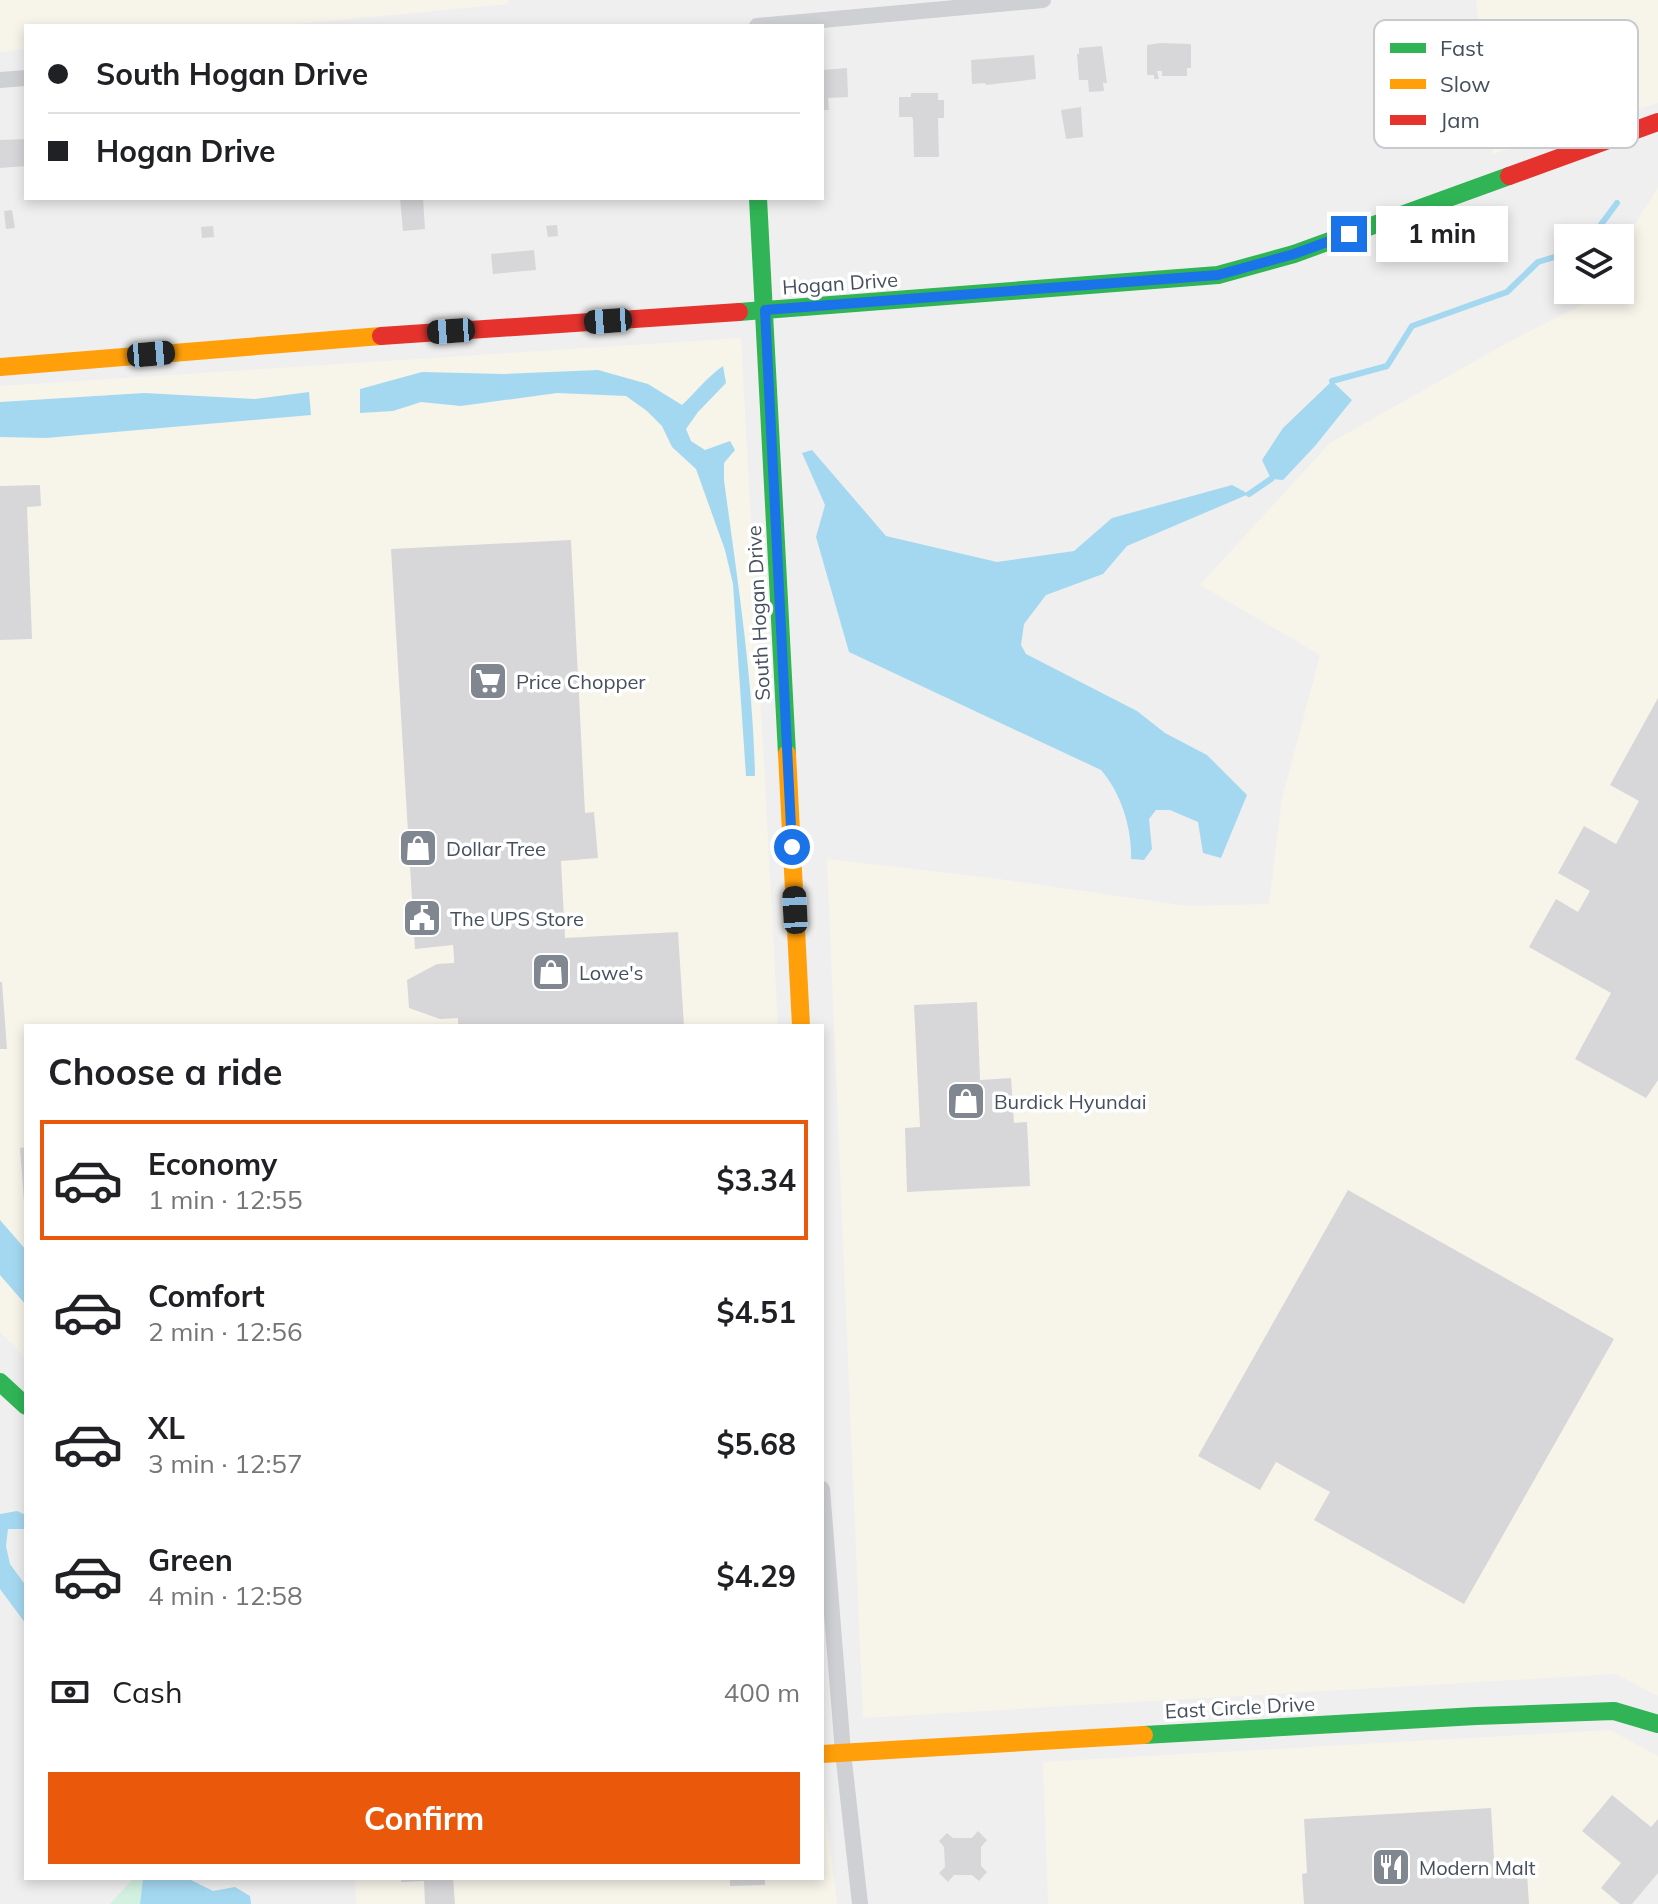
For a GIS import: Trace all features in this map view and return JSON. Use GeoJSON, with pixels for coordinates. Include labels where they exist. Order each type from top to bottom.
{"type":"FeatureCollection","features":[{"type":"Feature","properties":{"kind":"street"},"geometry":{"type":"LineString","coordinates":[[769,24],[872,7],[1043,0]]}},
{"type":"Feature","properties":{"kind":"street"},"geometry":{"type":"LineString","coordinates":[[0,80],[24,78]]}},
{"type":"Feature","properties":{"kind":"street","name":"Hogan Drive"},"geometry":{"type":"LineString","coordinates":[[1638,129],[1658,122]]}},
{"type":"Feature","properties":{"kind":"street","name":"Hogan Drive"},"geometry":{"type":"LineString","coordinates":[[0,367],[373,336],[1218,275],[1294,254],[1586,148]]}},
{"type":"Feature","properties":{"kind":"street","name":"South Hogan Drive"},"geometry":{"type":"LineString","coordinates":[[758,200],[801,1024]]}},
{"type":"Feature","properties":{"kind":"street"},"geometry":{"type":"LineString","coordinates":[[0,1382],[24,1404]]}},
{"type":"Feature","properties":{"kind":"street"},"geometry":{"type":"LineString","coordinates":[[824,1514],[843,1752],[860,1904]]}},
{"type":"Feature","properties":{"kind":"street","name":"East Circle Drive"},"geometry":{"type":"LineString","coordinates":[[824,1754],[1476,1716],[1614,1711],[1658,1724]]}},
{"type":"Feature","properties":{"kind":"shaded area"},"geometry":{"type":"Polygon","coordinates":[[[0,0],[507,0],[508,4],[296,24],[24,24],[24,49],[0,52],[0,0]]]}},
{"type":"Feature","properties":{"kind":"shaded area"},"geometry":{"type":"Polygon","coordinates":[[[1476,0],[1658,0],[1658,103],[1638,109],[1638,20],[1478,20],[1476,0]]]}},
{"type":"Feature","properties":{"kind":"shaded area"},"geometry":{"type":"Polygon","coordinates":[[[1492,148],[1512,148],[1493,154],[1492,148]]]}},
{"type":"Feature","properties":{"kind":"shaded area"},"geometry":{"type":"Polygon","coordinates":[[[1658,188],[1658,1696],[1616,1674],[863,1718],[827,859],[992,878],[1188,906],[1269,904],[1282,799],[1320,655],[1200,585],[1330,443],[1505,344],[1583,304],[1634,304],[1634,225],[1658,188]]]}},
{"type":"Feature","properties":{"kind":"shaded area"},"geometry":{"type":"Polygon","coordinates":[[[741,338],[778,1024],[24,1024],[24,1357],[0,1332],[0,386],[741,338]]]}},
{"type":"Feature","properties":{"kind":"shaded area"},"geometry":{"type":"Polygon","coordinates":[[[1610,1730],[1658,1756],[1658,1870],[1628,1904],[1048,1904],[1043,1762],[1610,1730]]]}},
{"type":"Feature","properties":{"kind":"shaded area"},"geometry":{"type":"Polygon","coordinates":[[[824,1799],[837,1904],[356,1904],[355,1880],[824,1880],[824,1799]]]}},
{"type":"Feature","properties":{"kind":"green space"},"geometry":{"type":"Polygon","coordinates":[[[132,1880],[143,1880],[140,1904],[110,1904],[132,1880]]]}},
{"type":"Feature","properties":{"kind":"water"},"geometry":{"type":"Polygon","coordinates":[[[723,366],[726,383],[686,429],[691,441],[705,450],[730,441],[735,450],[724,463],[724,480],[748,665],[755,776],[746,776],[733,584],[725,550],[696,469],[672,447],[662,426],[647,411],[626,396],[557,393],[461,406],[421,402],[393,411],[360,413],[360,389],[422,372],[503,374],[598,370],[648,384],[682,405],[723,366]]]}},
{"type":"Feature","properties":{"kind":"water"},"geometry":{"type":"Polygon","coordinates":[[[1332,381],[1352,400],[1283,480],[1271,479],[1262,460],[1283,428],[1332,381]]]}},
{"type":"Feature","properties":{"kind":"water"},"geometry":{"type":"Polygon","coordinates":[[[309,392],[311,415],[46,438],[0,437],[0,402],[144,393],[255,399],[309,392]]]}},
{"type":"Feature","properties":{"kind":"water"},"geometry":{"type":"Polygon","coordinates":[[[812,450],[886,536],[997,562],[1074,551],[1112,518],[1232,485],[1249,494],[1127,546],[1103,574],[1046,595],[1024,624],[1021,645],[1026,654],[1137,711],[1165,733],[1207,755],[1247,795],[1221,858],[1203,853],[1198,822],[1170,810],[1156,810],[1149,819],[1152,849],[1144,860],[1131,859],[1130,835],[1124,812],[1101,770],[849,652],[816,537],[825,505],[802,453],[812,450]]]}},
{"type":"Feature","properties":{"kind":"water"},"geometry":{"type":"Polygon","coordinates":[[[0,1220],[24,1248],[24,1303],[0,1275],[0,1220]]]}},
{"type":"Feature","properties":{"kind":"water"},"geometry":{"type":"Polygon","coordinates":[[[17,1511],[24,1514],[24,1529],[8,1529],[6,1546],[10,1564],[24,1583],[24,1621],[0,1589],[0,1514],[17,1511]]]}},
{"type":"Feature","properties":{"kind":"water"},"geometry":{"type":"Polygon","coordinates":[[[143,1880],[191,1880],[213,1891],[235,1887],[250,1896],[251,1904],[140,1904],[143,1880]]]}},
{"type":"Feature","properties":{"kind":"building"},"geometry":{"type":"Polygon","coordinates":[[[1191,44],[1191,68],[1187,68],[1187,76],[1162,76],[1162,71],[1157,71],[1159,79],[1147,75],[1147,45],[1191,44]]]}},
{"type":"Feature","properties":{"kind":"building"},"geometry":{"type":"Polygon","coordinates":[[[1102,46],[1107,83],[1103,83],[1104,91],[1089,92],[1088,80],[1079,80],[1077,54],[1079,48],[1102,46]]]}},
{"type":"Feature","properties":{"kind":"building"},"geometry":{"type":"Polygon","coordinates":[[[1034,55],[1036,79],[972,84],[971,60],[1034,55]]]}},
{"type":"Feature","properties":{"kind":"building"},"geometry":{"type":"Polygon","coordinates":[[[847,68],[848,97],[828,98],[829,110],[824,110],[824,70],[847,68]]]}},
{"type":"Feature","properties":{"kind":"building"},"geometry":{"type":"Polygon","coordinates":[[[911,93],[938,93],[938,100],[944,100],[944,118],[938,118],[939,157],[914,157],[912,117],[899,117],[899,97],[911,97],[911,93]]]}},
{"type":"Feature","properties":{"kind":"building"},"geometry":{"type":"Polygon","coordinates":[[[1081,107],[1083,137],[1066,139],[1061,110],[1081,107]]]}},
{"type":"Feature","properties":{"kind":"building"},"geometry":{"type":"Polygon","coordinates":[[[24,139],[24,166],[0,168],[0,140],[24,139]]]}},
{"type":"Feature","properties":{"kind":"building"},"geometry":{"type":"Polygon","coordinates":[[[400,200],[423,200],[425,229],[403,231],[400,200]]]}},
{"type":"Feature","properties":{"kind":"building"},"geometry":{"type":"Polygon","coordinates":[[[12,210],[15,228],[6,229],[4,211],[12,210]]]}},
{"type":"Feature","properties":{"kind":"building"},"geometry":{"type":"Polygon","coordinates":[[[557,225],[558,236],[548,237],[546,226],[557,225]]]}},
{"type":"Feature","properties":{"kind":"building"},"geometry":{"type":"Polygon","coordinates":[[[213,226],[214,237],[202,238],[201,227],[213,226]]]}},
{"type":"Feature","properties":{"kind":"building"},"geometry":{"type":"Polygon","coordinates":[[[534,250],[536,270],[493,274],[491,254],[534,250]]]}},
{"type":"Feature","properties":{"kind":"building"},"geometry":{"type":"Polygon","coordinates":[[[40,485],[41,506],[27,507],[32,639],[0,640],[0,486],[40,485]]]}},
{"type":"Feature","properties":{"kind":"building"},"geometry":{"type":"Polygon","coordinates":[[[571,540],[585,813],[594,812],[598,858],[561,861],[565,938],[678,932],[684,1024],[458,1024],[458,1018],[440,1019],[409,1008],[407,980],[437,964],[454,963],[454,957],[453,945],[415,949],[391,549],[571,540]]]}},
{"type":"Feature","properties":{"kind":"building"},"geometry":{"type":"Polygon","coordinates":[[[1658,698],[1658,1080],[1646,1098],[1575,1059],[1611,993],[1529,947],[1556,899],[1578,912],[1590,891],[1558,873],[1584,826],[1616,844],[1639,801],[1610,785],[1658,698]]]}},
{"type":"Feature","properties":{"kind":"building"},"geometry":{"type":"Polygon","coordinates":[[[2,982],[7,1049],[0,1049],[2,982]]]}},
{"type":"Feature","properties":{"kind":"building","name":"Burdick Hyundai"},"geometry":{"type":"Polygon","coordinates":[[[977,1002],[980,1080],[1011,1078],[1014,1123],[1027,1122],[1030,1186],[907,1192],[905,1128],[920,1127],[914,1005],[977,1002]]]}},
{"type":"Feature","properties":{"kind":"building"},"geometry":{"type":"Polygon","coordinates":[[[24,1147],[24,1202],[20,1148],[24,1147]]]}},
{"type":"Feature","properties":{"kind":"building"},"geometry":{"type":"Polygon","coordinates":[[[1348,1190],[1614,1339],[1464,1604],[1314,1520],[1330,1492],[1276,1462],[1260,1490],[1198,1456],[1348,1190]]]}},
{"type":"Feature","properties":{"kind":"building"},"geometry":{"type":"Polygon","coordinates":[[[1612,1795],[1651,1827],[1658,1819],[1658,1873],[1632,1904],[1620,1904],[1601,1888],[1621,1863],[1582,1831],[1612,1795]]]}},
{"type":"Feature","properties":{"kind":"building"},"geometry":{"type":"Polygon","coordinates":[[[1491,1808],[1495,1875],[1527,1873],[1529,1904],[1304,1904],[1302,1874],[1307,1873],[1304,1819],[1491,1808]]]}},
{"type":"Feature","properties":{"kind":"building"},"geometry":{"type":"Polygon","coordinates":[[[978,1831],[987,1840],[981,1847],[981,1866],[987,1872],[979,1881],[972,1875],[954,1875],[948,1882],[939,1873],[945,1867],[944,1847],[939,1841],[947,1833],[953,1838],[972,1838],[978,1831]]]}},
{"type":"Feature","properties":{"kind":"building"},"geometry":{"type":"Polygon","coordinates":[[[401,1880],[453,1880],[455,1904],[425,1904],[424,1881],[401,1880]]]}},
{"type":"Feature","properties":{"kind":"building"},"geometry":{"type":"Polygon","coordinates":[[[730,1880],[765,1880],[765,1885],[730,1886],[730,1880]]]}},
{"type":"Feature","properties":{"kind":"waterway"},"geometry":{"type":"LineString","coordinates":[[1601,224],[1617,203]]}},
{"type":"Feature","properties":{"kind":"waterway"},"geometry":{"type":"LineString","coordinates":[[1332,381],[1387,366],[1412,326],[1507,292],[1538,262],[1554,257]]}},
{"type":"Feature","properties":{"kind":"waterway"},"geometry":{"type":"LineString","coordinates":[[1249,494],[1271,479]]}},
{"type":"Feature","properties":{"kind":"traffic: fast"},"geometry":{"type":"LineString","coordinates":[[739,312],[1218,275],[1294,254],[1509,176]]}},
{"type":"Feature","properties":{"kind":"traffic: fast"},"geometry":{"type":"LineString","coordinates":[[758,200],[787,754]]}},
{"type":"Feature","properties":{"kind":"traffic: fast"},"geometry":{"type":"LineString","coordinates":[[0,1382],[24,1404]]}},
{"type":"Feature","properties":{"kind":"traffic: fast"},"geometry":{"type":"LineString","coordinates":[[1144,1735],[1614,1711],[1658,1724]]}},
{"type":"Feature","properties":{"kind":"traffic: slow"},"geometry":{"type":"LineString","coordinates":[[0,367],[381,336]]}},
{"type":"Feature","properties":{"kind":"traffic: slow"},"geometry":{"type":"LineString","coordinates":[[787,754],[801,1024]]}},
{"type":"Feature","properties":{"kind":"traffic: slow"},"geometry":{"type":"LineString","coordinates":[[824,1754],[1144,1735]]}},
{"type":"Feature","properties":{"kind":"traffic: jam"},"geometry":{"type":"LineString","coordinates":[[1638,129],[1658,122]]}},
{"type":"Feature","properties":{"kind":"traffic: jam"},"geometry":{"type":"LineString","coordinates":[[1509,176],[1586,148]]}},
{"type":"Feature","properties":{"kind":"traffic: jam"},"geometry":{"type":"LineString","coordinates":[[381,336],[739,312]]}},
{"type":"Feature","properties":{"kind":"place","name":"Price Chopper"},"geometry":{"type":"Point","coordinates":[488,681]}},
{"type":"Feature","properties":{"kind":"place","name":"Dollar Tree"},"geometry":{"type":"Point","coordinates":[418,848]}},
{"type":"Feature","properties":{"kind":"place","name":"The UPS Store"},"geometry":{"type":"Point","coordinates":[422,918]}},
{"type":"Feature","properties":{"kind":"place","name":"Lowe's"},"geometry":{"type":"Point","coordinates":[551,972]}},
{"type":"Feature","properties":{"kind":"place","name":"Burdick Hyundai"},"geometry":{"type":"Point","coordinates":[966,1101]}},
{"type":"Feature","properties":{"kind":"place","name":"Modern Malt"},"geometry":{"type":"Point","coordinates":[1391,1867]}},
{"type":"Feature","properties":{"kind":"route"},"geometry":{"type":"LineString","coordinates":[[792,847],[765,310],[1218,275],[1294,254],[1349,234]]}}]}
